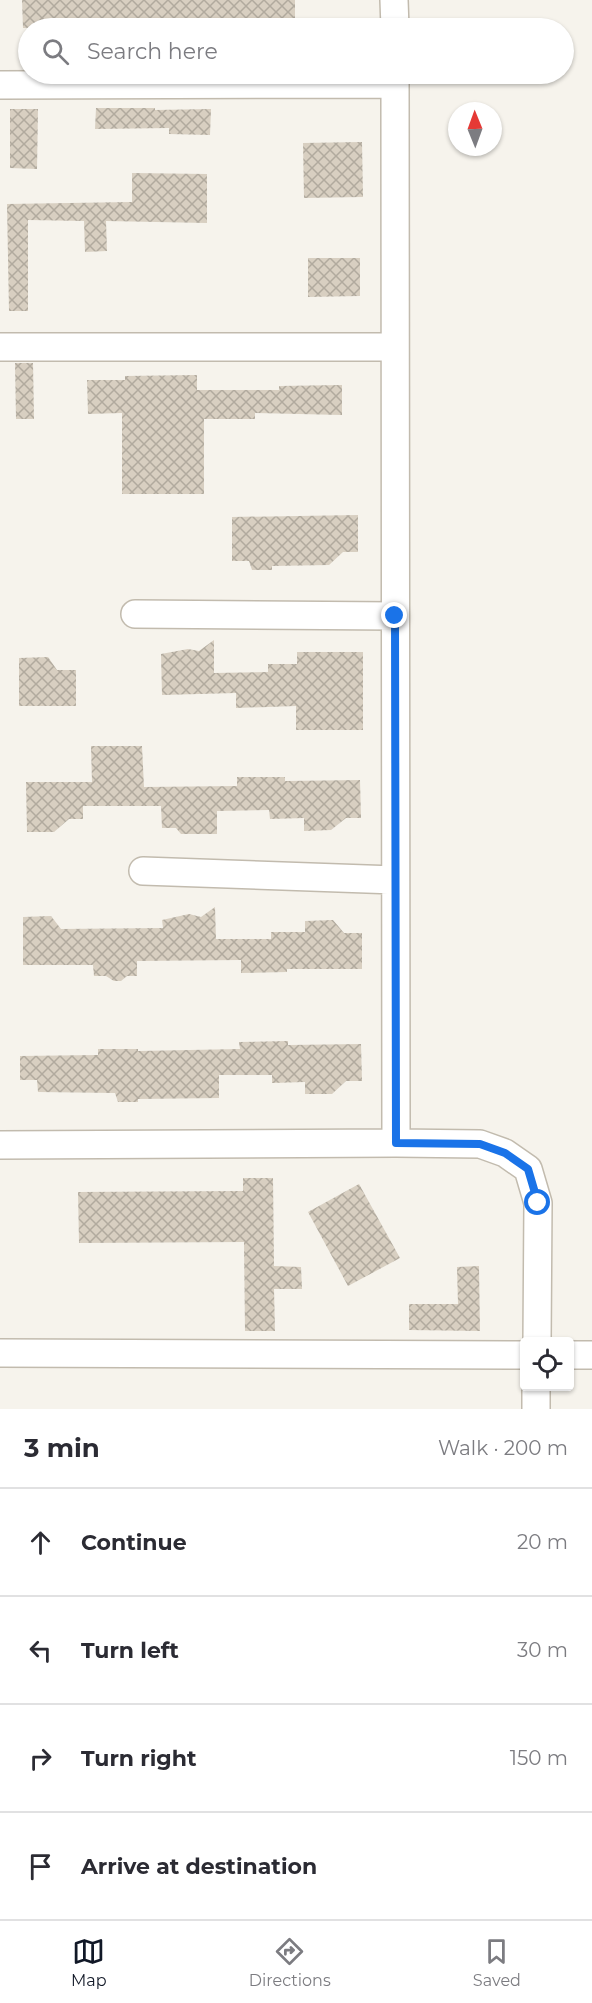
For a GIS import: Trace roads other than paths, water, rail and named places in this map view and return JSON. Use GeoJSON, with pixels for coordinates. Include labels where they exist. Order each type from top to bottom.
{"type":"FeatureCollection","features":[{"type":"Feature","properties":{"kind":"street"},"geometry":{"type":"LineString","coordinates":[[394,0],[394,18]]}},
{"type":"Feature","properties":{"kind":"street"},"geometry":{"type":"LineString","coordinates":[[0,85],[66,84]]}},
{"type":"Feature","properties":{"kind":"street"},"geometry":{"type":"LineString","coordinates":[[395,84],[396,1143]]}},
{"type":"Feature","properties":{"kind":"street"},"geometry":{"type":"LineString","coordinates":[[0,347],[395,347]]}},
{"type":"Feature","properties":{"kind":"street"},"geometry":{"type":"LineString","coordinates":[[135,614],[395,616]]}},
{"type":"Feature","properties":{"kind":"street"},"geometry":{"type":"LineString","coordinates":[[143,871],[395,880]]}},
{"type":"Feature","properties":{"kind":"street"},"geometry":{"type":"LineString","coordinates":[[0,1145],[480,1144],[505,1153],[528,1169],[538,1203],[537,1337]]}},
{"type":"Feature","properties":{"kind":"street"},"geometry":{"type":"LineString","coordinates":[[0,1353],[520,1354]]}},
{"type":"Feature","properties":{"kind":"street"},"geometry":{"type":"LineString","coordinates":[[574,1355],[592,1355]]}},
{"type":"Feature","properties":{"kind":"street"},"geometry":{"type":"LineString","coordinates":[[536,1391],[536,1409]]}}]}
